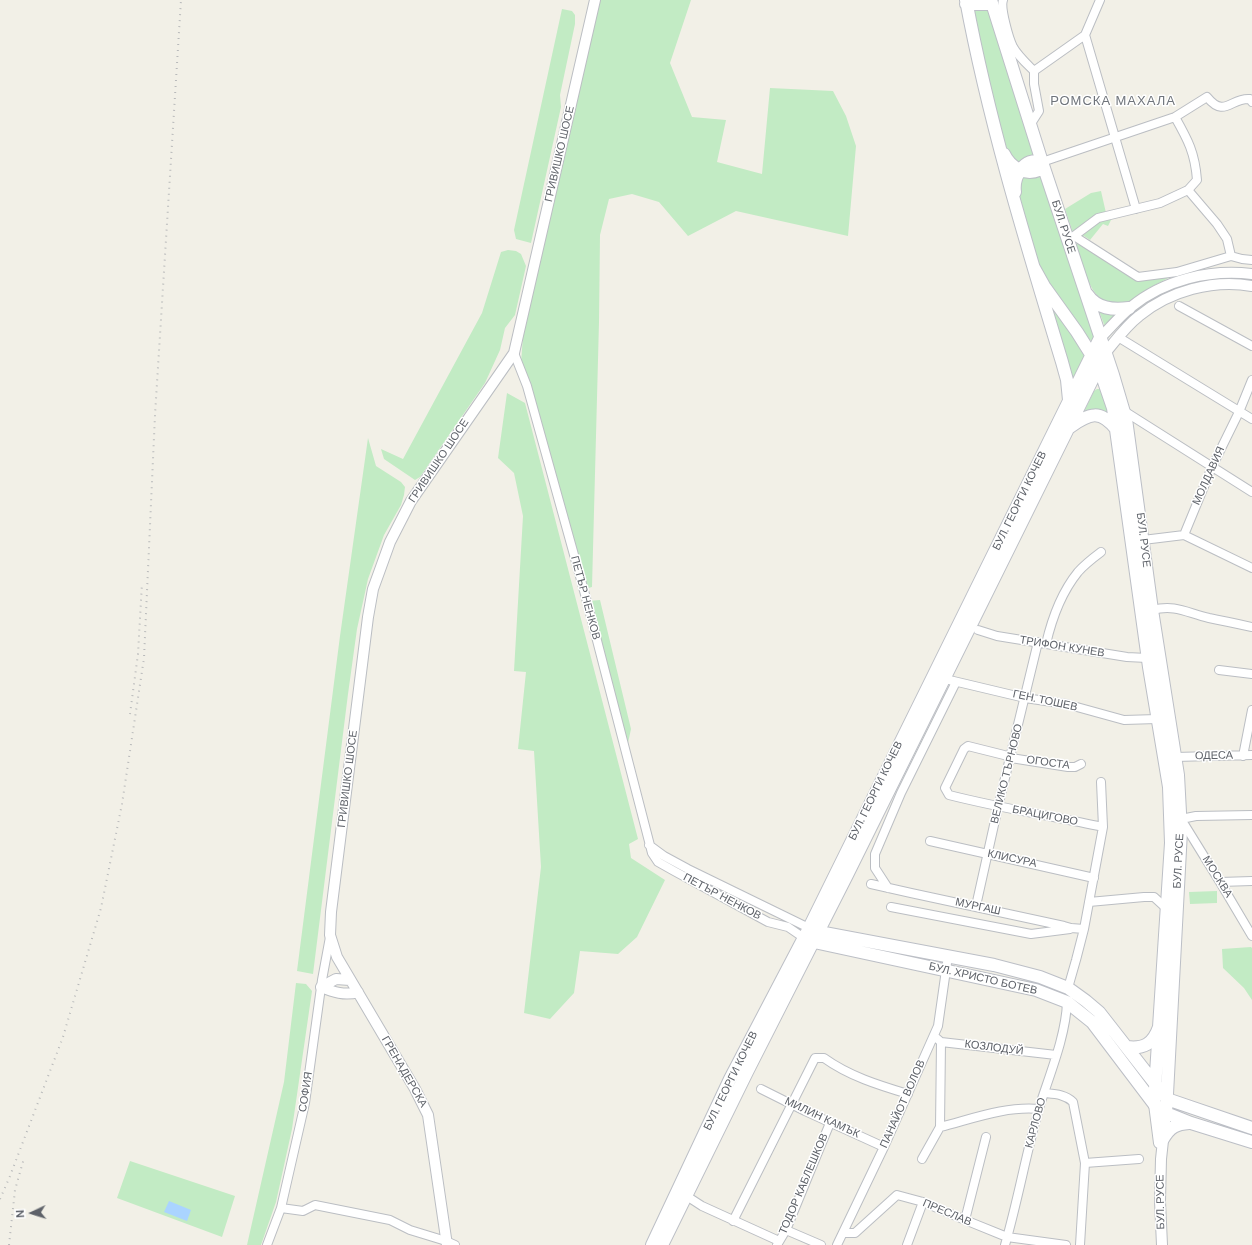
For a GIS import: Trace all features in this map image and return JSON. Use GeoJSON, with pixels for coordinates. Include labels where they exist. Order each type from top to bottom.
{"type":"FeatureCollection","features":[{"type":"Feature","properties":{"kind":"main road"},"geometry":{"type":"LineString","coordinates":[[966,2],[995,1]]}},
{"type":"Feature","properties":{"kind":"main road","name":"БУЛ. РУСЕ"},"geometry":{"type":"LineString","coordinates":[[995,1],[1030,125],[1042,162],[1071,238],[1084,288],[1106,352],[1128,429],[1152,610],[1180,793],[1181,819],[1175,843],[1166,908],[1154,1104]]}},
{"type":"Feature","properties":{"kind":"main road","name":"БУЛ. РУСЕ"},"geometry":{"type":"LineString","coordinates":[[966,2],[997,138],[1016,209],[1062,362],[1070,400]]}},
{"type":"Feature","properties":{"kind":"main road"},"geometry":{"type":"LineString","coordinates":[[997,138],[1006,158],[1020,170],[1027,172],[1037,171],[1042,162]]}},
{"type":"Feature","properties":{"kind":"main road"},"geometry":{"type":"LineString","coordinates":[[1016,209],[1014,185],[1020,170]]}},
{"type":"Feature","properties":{"kind":"main road","name":"БУЛ. РУСЕ"},"geometry":{"type":"LineString","coordinates":[[1034,268],[1044,286],[1092,354],[1099,367],[1113,408],[1117,430],[1147,658],[1169,787],[1175,843],[1166,1113]]}},
{"type":"Feature","properties":{"kind":"main road"},"geometry":{"type":"LineString","coordinates":[[1084,288],[1090,299],[1100,306],[1111,309],[1129,308]]}},
{"type":"Feature","properties":{"kind":"main road","name":"БУЛ. ГЕОРГИ КОЧЕВ"},"geometry":{"type":"LineString","coordinates":[[812,935],[939,677],[1100,338]]}},
{"type":"Feature","properties":{"kind":"main road","name":"БУЛ. ГЕОРГИ КОЧЕВ"},"geometry":{"type":"LineString","coordinates":[[662,1245],[682,1193],[730,1079],[812,935],[913,740],[939,677],[1069,427],[1106,352]]}},
{"type":"Feature","properties":{"kind":"main road"},"geometry":{"type":"LineString","coordinates":[[1069,427],[1083,418],[1100,416],[1108,420],[1117,430]]}},
{"type":"Feature","properties":{"kind":"main road","name":"БУЛ. ХРИСТО БОТЕВ"},"geometry":{"type":"LineString","coordinates":[[812,935],[948,956],[994,965],[1040,977],[1068,988],[1099,1012],[1127,1047],[1155,1086],[1167,1099],[1252,1128]]}},
{"type":"Feature","properties":{"kind":"main road","name":"БУЛ. ХРИСТО БОТЕВ"},"geometry":{"type":"LineString","coordinates":[[812,935],[946,970],[1036,990],[1067,1002],[1092,1022],[1154,1104],[1166,1113],[1191,1123],[1252,1142]]}},
{"type":"Feature","properties":{"kind":"main road"},"geometry":{"type":"LineString","coordinates":[[1127,1047],[1138,1048],[1145,1046],[1154,1038],[1160,1022]]}},
{"type":"Feature","properties":{"kind":"main road"},"geometry":{"type":"LineString","coordinates":[[1163,1139],[1168,1131],[1176,1125],[1191,1123]]}},
{"type":"Feature","properties":{"kind":"main road","name":"БУЛ. ГЕОРГИ КОЧЕВ"},"geometry":{"type":"LineString","coordinates":[[652,1245],[682,1193]]}},
{"type":"Feature","properties":{"kind":"street","name":"ГРИВИШКО ШОСЕ"},"geometry":{"type":"LineString","coordinates":[[330,935],[331,912],[368,618],[373,589],[390,542],[411,501],[514,353],[595,0]]}},
{"type":"Feature","properties":{"kind":"street"},"geometry":{"type":"LineString","coordinates":[[1034,72],[1085,36],[1100,0]]}},
{"type":"Feature","properties":{"kind":"street"},"geometry":{"type":"LineString","coordinates":[[995,1],[1002,4],[1005,22],[1013,47],[1034,72],[1034,84],[1039,111],[1030,125]]}},
{"type":"Feature","properties":{"kind":"street"},"geometry":{"type":"LineString","coordinates":[[1085,36],[1136,209]]}},
{"type":"Feature","properties":{"kind":"street"},"geometry":{"type":"LineString","coordinates":[[1042,162],[1115,136],[1175,117],[1207,97],[1213,105],[1221,107],[1228,106],[1245,98],[1250,99],[1252,102]]}},
{"type":"Feature","properties":{"kind":"street"},"geometry":{"type":"LineString","coordinates":[[1175,117],[1192,148],[1196,164],[1197,180],[1188,190],[1160,202],[1098,218],[1071,238],[1138,277],[1177,272],[1231,256],[1252,260]]}},
{"type":"Feature","properties":{"kind":"street"},"geometry":{"type":"LineString","coordinates":[[1188,190],[1221,230],[1227,240],[1231,256]]}},
{"type":"Feature","properties":{"kind":"street"},"geometry":{"type":"LineString","coordinates":[[1100,338],[1129,308],[1154,292],[1190,278],[1222,273],[1252,274]]}},
{"type":"Feature","properties":{"kind":"street"},"geometry":{"type":"LineString","coordinates":[[1106,352],[1118,337],[1139,316],[1153,306],[1176,295],[1185,291],[1216,285],[1237,284],[1252,286]]}},
{"type":"Feature","properties":{"kind":"street"},"geometry":{"type":"LineString","coordinates":[[1179,306],[1252,346]]}},
{"type":"Feature","properties":{"kind":"street"},"geometry":{"type":"LineString","coordinates":[[1118,337],[1252,420]]}},
{"type":"Feature","properties":{"kind":"street","name":"ПЕТЪР НЕНКОВ"},"geometry":{"type":"LineString","coordinates":[[514,353],[534,408],[596,636],[652,853],[658,862],[768,922],[812,935]]}},
{"type":"Feature","properties":{"kind":"street","name":"МОЛДАВИЯ"},"geometry":{"type":"LineString","coordinates":[[1184,535],[1212,467],[1239,412],[1252,380]]}},
{"type":"Feature","properties":{"kind":"street"},"geometry":{"type":"LineString","coordinates":[[1124,411],[1252,492]]}},
{"type":"Feature","properties":{"kind":"street"},"geometry":{"type":"LineString","coordinates":[[1143,540],[1184,535],[1252,568]]}},
{"type":"Feature","properties":{"kind":"street","name":"ВЕЛИКО ТЪРНОВО"},"geometry":{"type":"LineString","coordinates":[[976,906],[998,807],[1025,698],[1042,643],[1057,607],[1067,588],[1078,572],[1102,552]]}},
{"type":"Feature","properties":{"kind":"street"},"geometry":{"type":"LineString","coordinates":[[1152,610],[1162,607],[1174,607],[1210,618],[1252,627]]}},
{"type":"Feature","properties":{"kind":"street","name":"ТРИФОН КУНЕВ"},"geometry":{"type":"LineString","coordinates":[[978,630],[997,636],[1127,657],[1147,658]]}},
{"type":"Feature","properties":{"kind":"street"},"geometry":{"type":"LineString","coordinates":[[1219,670],[1252,674]]}},
{"type":"Feature","properties":{"kind":"street","name":"ГЕН. ТОШЕВ"},"geometry":{"type":"LineString","coordinates":[[939,677],[1025,698],[1066,704],[1124,720],[1157,719]]}},
{"type":"Feature","properties":{"kind":"street"},"geometry":{"type":"LineString","coordinates":[[888,888],[875,868],[875,854],[901,793],[956,682]]}},
{"type":"Feature","properties":{"kind":"street"},"geometry":{"type":"LineString","coordinates":[[1243,756],[1252,710]]}},
{"type":"Feature","properties":{"kind":"street"},"geometry":{"type":"LineString","coordinates":[[913,740],[932,730]]}},
{"type":"Feature","properties":{"kind":"street","name":"ОГОСТА"},"geometry":{"type":"LineString","coordinates":[[968,746],[1011,758],[1068,767],[1075,767],[1080,764]]}},
{"type":"Feature","properties":{"kind":"street","name":"БРАЦИГОВО"},"geometry":{"type":"LineString","coordinates":[[968,746],[964,749],[945,788],[949,795],[998,807],[1053,816],[1102,827]]}},
{"type":"Feature","properties":{"kind":"street","name":"ОДЕСА"},"geometry":{"type":"LineString","coordinates":[[1175,757],[1252,755]]}},
{"type":"Feature","properties":{"kind":"street"},"geometry":{"type":"LineString","coordinates":[[1068,988],[1084,929],[1094,878],[1102,827],[1101,782]]}},
{"type":"Feature","properties":{"kind":"street"},"geometry":{"type":"LineString","coordinates":[[1181,819],[1196,816],[1252,815]]}},
{"type":"Feature","properties":{"kind":"street","name":"МОСКВА"},"geometry":{"type":"LineString","coordinates":[[1181,819],[1252,936]]}},
{"type":"Feature","properties":{"kind":"street","name":"КЛИСУРА"},"geometry":{"type":"LineString","coordinates":[[930,841],[1094,878]]}},
{"type":"Feature","properties":{"kind":"street"},"geometry":{"type":"LineString","coordinates":[[1175,843],[1195,843]]}},
{"type":"Feature","properties":{"kind":"street","name":"ПЕТЪР НЕНКОВ"},"geometry":{"type":"LineString","coordinates":[[649,845],[664,856],[812,935]]}},
{"type":"Feature","properties":{"kind":"street"},"geometry":{"type":"LineString","coordinates":[[1220,882],[1252,881]]}},
{"type":"Feature","properties":{"kind":"street","name":"МУРГАШ"},"geometry":{"type":"LineString","coordinates":[[872,884],[1071,928],[1084,929]]}},
{"type":"Feature","properties":{"kind":"street"},"geometry":{"type":"LineString","coordinates":[[1089,902],[1154,897],[1166,908]]}},
{"type":"Feature","properties":{"kind":"street"},"geometry":{"type":"LineString","coordinates":[[891,907],[1031,934],[1071,928]]}},
{"type":"Feature","properties":{"kind":"street","name":"ГРЕНАДЕРСКА"},"geometry":{"type":"LineString","coordinates":[[330,935],[337,957],[415,1089],[428,1115],[449,1244]]}},
{"type":"Feature","properties":{"kind":"street","name":"СОФИЯ"},"geometry":{"type":"LineString","coordinates":[[268,1245],[281,1208],[304,1104],[330,935]]}},
{"type":"Feature","properties":{"kind":"street","name":"ПАНАЙОТ ВОЛОВ"},"geometry":{"type":"LineString","coordinates":[[837,1245],[884,1147],[938,1026],[948,956]]}},
{"type":"Feature","properties":{"kind":"street"},"geometry":{"type":"LineString","coordinates":[[321,987],[336,979],[350,980]]}},
{"type":"Feature","properties":{"kind":"street"},"geometry":{"type":"LineString","coordinates":[[321,987],[332,992],[343,994],[358,992]]}},
{"type":"Feature","properties":{"kind":"street","name":"КАРЛОВО"},"geometry":{"type":"LineString","coordinates":[[1006,1241],[1039,1109],[1067,1014],[1067,1002]]}},
{"type":"Feature","properties":{"kind":"street"},"geometry":{"type":"LineString","coordinates":[[922,1159],[940,1127],[941,1042],[934,1036]]}},
{"type":"Feature","properties":{"kind":"street","name":"КОЗЛОДУЙ"},"geometry":{"type":"LineString","coordinates":[[941,1042],[1056,1055]]}},
{"type":"Feature","properties":{"kind":"street"},"geometry":{"type":"LineString","coordinates":[[733,1221],[815,1058],[824,1058],[836,1067],[874,1084],[908,1094]]}},
{"type":"Feature","properties":{"kind":"street","name":"МИЛИН КАМЪК"},"geometry":{"type":"LineString","coordinates":[[761,1089],[791,1105],[884,1147]]}},
{"type":"Feature","properties":{"kind":"street"},"geometry":{"type":"LineString","coordinates":[[1044,1093],[1064,1096],[1073,1102],[1085,1163],[1080,1245]]}},
{"type":"Feature","properties":{"kind":"street","name":"БУЛ. РУСЕ"},"geometry":{"type":"LineString","coordinates":[[1154,1104],[1161,1159]]}},
{"type":"Feature","properties":{"kind":"street"},"geometry":{"type":"LineString","coordinates":[[940,1127],[1001,1111],[1015,1109],[1039,1109]]}},
{"type":"Feature","properties":{"kind":"street","name":"БУЛ. РУСЕ"},"geometry":{"type":"LineString","coordinates":[[1162,1245],[1160,1200],[1161,1159],[1166,1113]]}},
{"type":"Feature","properties":{"kind":"street","name":"ТОДОР КАБЛЕШКОВ"},"geometry":{"type":"LineString","coordinates":[[778,1243],[786,1230],[830,1123]]}},
{"type":"Feature","properties":{"kind":"street"},"geometry":{"type":"LineString","coordinates":[[964,1220],[986,1137]]}},
{"type":"Feature","properties":{"kind":"street"},"geometry":{"type":"LineString","coordinates":[[1085,1163],[1139,1159]]}},
{"type":"Feature","properties":{"kind":"street"},"geometry":{"type":"LineString","coordinates":[[682,1193],[702,1206],[778,1243]]}},
{"type":"Feature","properties":{"kind":"street","name":"ПРЕСЛАВ"},"geometry":{"type":"LineString","coordinates":[[843,1234],[855,1233],[861,1229],[897,1194],[923,1202],[1006,1241],[1066,1245]]}},
{"type":"Feature","properties":{"kind":"street"},"geometry":{"type":"LineString","coordinates":[[907,1245],[923,1202]]}},
{"type":"Feature","properties":{"kind":"street"},"geometry":{"type":"LineString","coordinates":[[281,1208],[303,1211],[315,1205],[390,1220],[410,1230],[449,1244]]}},
{"type":"Feature","properties":{"kind":"street"},"geometry":{"type":"LineString","coordinates":[[786,1230],[820,1245]]}},
{"type":"Feature","properties":{"kind":"green space"},"geometry":{"type":"Polygon","coordinates":[[[599,0],[691,0],[670,63],[692,117],[726,120],[717,162],[762,174],[770,88],[833,91],[846,116],[856,146],[848,236],[736,211],[688,236],[659,202],[632,194],[609,199],[600,235],[592,587],[581,590],[521,363],[523,336],[599,0]]]}},
{"type":"Feature","properties":{"kind":"green space"},"geometry":{"type":"Polygon","coordinates":[[[562,9],[572,11],[575,15],[575,24],[560,95],[561,107],[531,243],[516,239],[514,230],[562,9]]]}},
{"type":"Feature","properties":{"kind":"green space"},"geometry":{"type":"Polygon","coordinates":[[[974,11],[988,11],[1034,154],[1020,164],[1008,153],[992,100],[974,11]]]}},
{"type":"Feature","properties":{"kind":"green space"},"geometry":{"type":"Polygon","coordinates":[[[1040,175],[1094,337],[1093,341],[1088,339],[1051,289],[1033,255],[1018,191],[1020,176],[1040,175]]]}},
{"type":"Feature","properties":{"kind":"green space"},"geometry":{"type":"Polygon","coordinates":[[[1101,191],[1106,213],[1111,220],[1108,226],[1103,224],[1090,240],[1084,236],[1073,233],[1065,209],[1091,193],[1101,191]]]}},
{"type":"Feature","properties":{"kind":"green space"},"geometry":{"type":"Polygon","coordinates":[[[1079,242],[1135,278],[1176,274],[1147,289],[1126,304],[1107,302],[1097,295],[1089,282],[1077,250],[1076,244],[1079,242]]]}},
{"type":"Feature","properties":{"kind":"green space"},"geometry":{"type":"Polygon","coordinates":[[[508,250],[516,251],[521,254],[526,266],[515,315],[505,328],[500,350],[485,383],[420,477],[415,480],[384,459],[381,449],[403,459],[482,313],[501,252],[508,250]]]}},
{"type":"Feature","properties":{"kind":"green space"},"geometry":{"type":"Polygon","coordinates":[[[1050,304],[1053,305],[1084,353],[1085,357],[1074,379],[1073,379],[1050,304]]]}},
{"type":"Feature","properties":{"kind":"green space"},"geometry":{"type":"Polygon","coordinates":[[[1099,311],[1119,313],[1105,327],[1099,311]]]}},
{"type":"Feature","properties":{"kind":"green space"},"geometry":{"type":"Polygon","coordinates":[[[1100,389],[1111,414],[1084,412],[1094,391],[1100,389]]]}},
{"type":"Feature","properties":{"kind":"green space"},"geometry":{"type":"Polygon","coordinates":[[[507,393],[525,403],[638,839],[629,844],[631,858],[665,880],[637,937],[618,954],[580,951],[574,993],[550,1019],[524,1013],[541,867],[534,751],[518,749],[526,672],[514,671],[523,516],[514,473],[498,458],[507,393]]]}},
{"type":"Feature","properties":{"kind":"green space"},"geometry":{"type":"Polygon","coordinates":[[[368,438],[376,466],[401,482],[405,487],[401,505],[384,535],[368,579],[357,629],[313,974],[297,971],[340,636],[368,438]]]}},
{"type":"Feature","properties":{"kind":"green space"},"geometry":{"type":"Polygon","coordinates":[[[600,600],[631,729],[628,743],[623,743],[588,601],[600,600]]]}},
{"type":"Feature","properties":{"kind":"green space"},"geometry":{"type":"Polygon","coordinates":[[[1217,891],[1217,903],[1190,904],[1189,892],[1217,891]]]}},
{"type":"Feature","properties":{"kind":"green space"},"geometry":{"type":"Polygon","coordinates":[[[1251,947],[1252,1000],[1244,988],[1223,968],[1222,949],[1251,947]]]}},
{"type":"Feature","properties":{"kind":"green space"},"geometry":{"type":"Polygon","coordinates":[[[296,983],[306,984],[312,991],[292,1129],[276,1202],[261,1245],[247,1245],[284,1082],[296,983]]]}},
{"type":"Feature","properties":{"kind":"green space"},"geometry":{"type":"Polygon","coordinates":[[[130,1161],[235,1196],[222,1237],[117,1198],[130,1161]]]}},
{"type":"Feature","properties":{"kind":"water"},"geometry":{"type":"Polygon","coordinates":[[[169,1201],[191,1210],[187,1221],[164,1212],[169,1201]]]}},
{"type":"Feature","properties":{"kind":"railway"},"geometry":{"type":"LineString","coordinates":[[0,1199],[63,1037],[101,908],[122,804],[144,658],[155,415],[181,0]]}},
{"type":"Feature","properties":{"kind":"railway"},"geometry":{"type":"LineString","coordinates":[[130,714],[138,654],[142,583]]}},
{"type":"Feature","properties":{"kind":"railway"},"geometry":{"type":"LineString","coordinates":[[9,1245],[15,1190],[24,1158]]}},
{"type":"Feature","properties":{"kind":"district","name":"РОМСКА МАХАЛА"},"geometry":{"type":"Point","coordinates":[1113,102]}}]}
